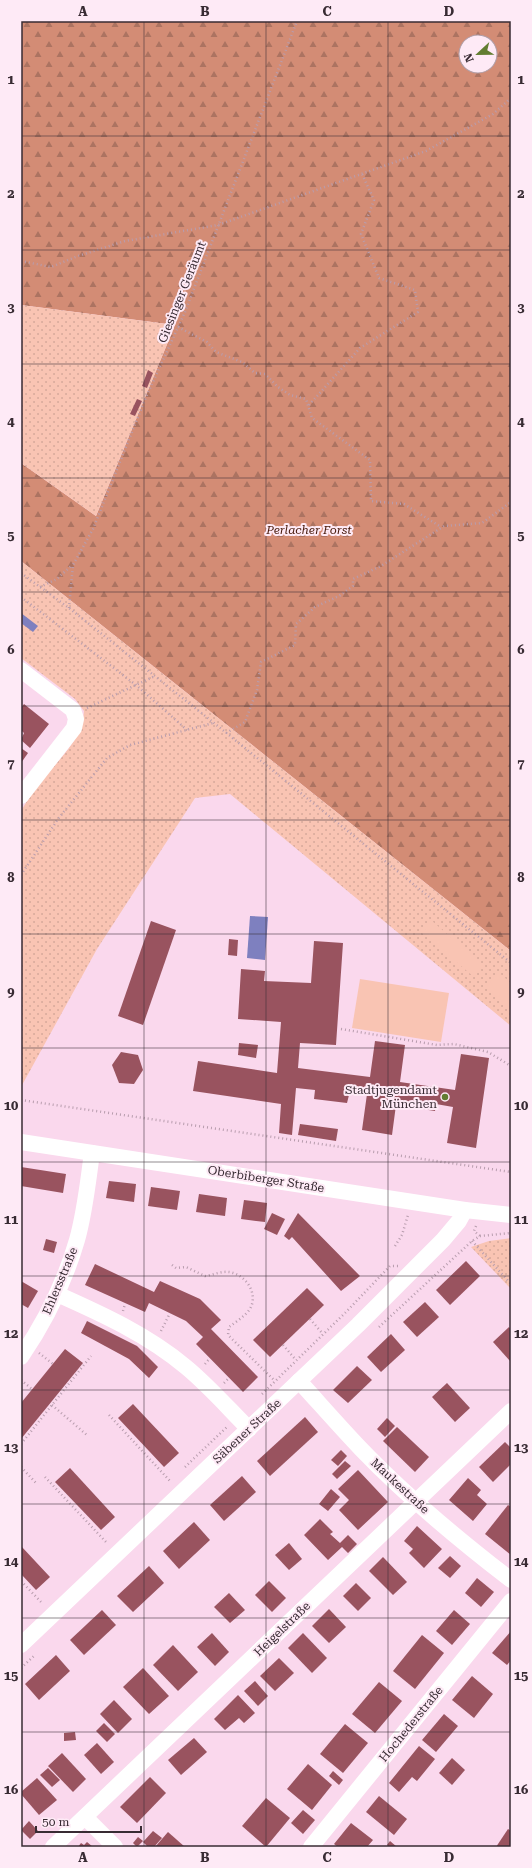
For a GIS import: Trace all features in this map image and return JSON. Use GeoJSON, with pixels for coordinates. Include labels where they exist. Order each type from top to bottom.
{"type":"FeatureCollection","features":[{"type":"Feature","properties":{"kind":"street"},"geometry":{"type":"LineString","coordinates":[[21,670],[73,710],[75,716],[74,728],[21,796]]}},
{"type":"Feature","properties":{"kind":"street","name":"Oberbiberger Straße"},"geometry":{"type":"LineString","coordinates":[[21,1142],[465,1210],[511,1215]]}},
{"type":"Feature","properties":{"kind":"street","name":"Ehlersstraße"},"geometry":{"type":"LineString","coordinates":[[21,1358],[57,1294],[70,1262],[78,1238],[92,1153]]}},
{"type":"Feature","properties":{"kind":"street","name":"Säbener Straße"},"geometry":{"type":"LineString","coordinates":[[21,1645],[249,1429],[443,1240],[459,1221],[465,1210]]}},
{"type":"Feature","properties":{"kind":"street"},"geometry":{"type":"LineString","coordinates":[[57,1294],[113,1319],[155,1344],[187,1367],[249,1429]]}},
{"type":"Feature","properties":{"kind":"street","name":"Maukestraße"},"geometry":{"type":"LineString","coordinates":[[299,1381],[362,1450],[415,1501],[469,1548],[511,1580]]}},
{"type":"Feature","properties":{"kind":"street","name":"Heigelstraße"},"geometry":{"type":"LineString","coordinates":[[53,1847],[511,1411]]}},
{"type":"Feature","properties":{"kind":"street","name":"Hochederstraße"},"geometry":{"type":"LineString","coordinates":[[311,1847],[511,1601]]}},
{"type":"Feature","properties":{"kind":"street"},"geometry":{"type":"LineString","coordinates":[[86,1817],[115,1847]]}},
{"type":"Feature","properties":{"kind":"path","name":"Giesinger Geräumt"},"geometry":{"type":"LineString","coordinates":[[40,587],[57,578],[73,565],[93,529],[146,397],[178,327],[297,21]]}},
{"type":"Feature","properties":{"kind":"path"},"geometry":{"type":"LineString","coordinates":[[21,261],[51,267],[125,240],[218,225],[426,151],[493,114],[511,98]]}},
{"type":"Feature","properties":{"kind":"path"},"geometry":{"type":"LineString","coordinates":[[308,406],[360,348],[418,312],[414,290],[379,278],[361,234],[374,200],[362,174]]}},
{"type":"Feature","properties":{"kind":"path"},"geometry":{"type":"LineString","coordinates":[[178,327],[207,342],[216,352],[242,362],[254,373],[265,374],[278,387],[290,395],[306,399],[312,418],[370,460],[371,501],[404,504],[441,527]]}},
{"type":"Feature","properties":{"kind":"path"},"geometry":{"type":"LineString","coordinates":[[226,733],[245,722],[256,690],[261,662],[295,645],[296,624],[315,607],[339,596],[353,586],[353,579],[381,566],[441,527],[482,523],[511,502]]}},
{"type":"Feature","properties":{"kind":"path","name":"Giesinger Geräumt"},"geometry":{"type":"LineString","coordinates":[[69,608],[73,565]]}},
{"type":"Feature","properties":{"kind":"path"},"geometry":{"type":"LineString","coordinates":[[21,573],[69,608],[155,676],[511,963]]}},
{"type":"Feature","properties":{"kind":"path"},"geometry":{"type":"LineString","coordinates":[[21,597],[136,685],[187,730]]}},
{"type":"Feature","properties":{"kind":"path"},"geometry":{"type":"LineString","coordinates":[[75,716],[155,676]]}},
{"type":"Feature","properties":{"kind":"path"},"geometry":{"type":"LineString","coordinates":[[21,875],[58,819],[106,758],[130,744],[214,723]]}},
{"type":"Feature","properties":{"kind":"path"},"geometry":{"type":"LineString","coordinates":[[341,1030],[437,1045],[454,1044],[488,1052],[511,1066]]}},
{"type":"Feature","properties":{"kind":"path"},"geometry":{"type":"LineString","coordinates":[[21,1100],[511,1172]]}},
{"type":"Feature","properties":{"kind":"path"},"geometry":{"type":"LineString","coordinates":[[395,1246],[402,1235],[408,1214]]}},
{"type":"Feature","properties":{"kind":"path"},"geometry":{"type":"LineString","coordinates":[[511,1233],[480,1236],[472,1241],[511,1284]]}},
{"type":"Feature","properties":{"kind":"path"},"geometry":{"type":"LineString","coordinates":[[172,1265],[176,1268],[186,1267],[205,1276],[223,1272],[232,1272],[246,1281],[252,1291],[252,1303],[247,1312],[229,1327],[228,1335],[275,1381]]}},
{"type":"Feature","properties":{"kind":"path"},"geometry":{"type":"LineString","coordinates":[[259,1396],[390,1266]]}},
{"type":"Feature","properties":{"kind":"path"},"geometry":{"type":"LineString","coordinates":[[155,1344],[170,1313]]}},
{"type":"Feature","properties":{"kind":"path"},"geometry":{"type":"LineString","coordinates":[[310,1319],[323,1334]]}},
{"type":"Feature","properties":{"kind":"path"},"geometry":{"type":"LineString","coordinates":[[283,1345],[296,1360]]}},
{"type":"Feature","properties":{"kind":"path"},"geometry":{"type":"LineString","coordinates":[[21,1444],[91,1356]]}},
{"type":"Feature","properties":{"kind":"path"},"geometry":{"type":"LineString","coordinates":[[21,1380],[32,1389]]}},
{"type":"Feature","properties":{"kind":"path"},"geometry":{"type":"LineString","coordinates":[[52,1406],[88,1436]]}},
{"type":"Feature","properties":{"kind":"path"},"geometry":{"type":"LineString","coordinates":[[109,1416],[170,1481]]}},
{"type":"Feature","properties":{"kind":"path"},"geometry":{"type":"LineString","coordinates":[[182,1470],[237,1417]]}},
{"type":"Feature","properties":{"kind":"path"},"geometry":{"type":"LineString","coordinates":[[21,1467],[37,1484]]}},
{"type":"Feature","properties":{"kind":"path"},"geometry":{"type":"LineString","coordinates":[[165,1486],[176,1476]]}},
{"type":"Feature","properties":{"kind":"path"},"geometry":{"type":"LineString","coordinates":[[45,1477],[106,1542]]}},
{"type":"Feature","properties":{"kind":"path"},"geometry":{"type":"LineString","coordinates":[[101,1547],[111,1537]]}},
{"type":"Feature","properties":{"kind":"path"},"geometry":{"type":"LineString","coordinates":[[21,1581],[42,1603]]}},
{"type":"Feature","properties":{"kind":"path"},"geometry":{"type":"LineString","coordinates":[[37,1608],[47,1598]]}},
{"type":"Feature","properties":{"kind":"green space","name":"Perlacher Forst"},"geometry":{"type":"Polygon","coordinates":[[[21,21],[511,21],[511,951],[21,561],[21,463],[96,516],[175,325],[21,305],[21,21]]]}},
{"type":"Feature","properties":{"kind":"shaded area"},"geometry":{"type":"Polygon","coordinates":[[[21,305],[175,325],[96,516],[21,463],[21,305]]]}},
{"type":"Feature","properties":{"kind":"shaded area"},"geometry":{"type":"Polygon","coordinates":[[[21,561],[511,951],[511,1026],[230,794],[195,798],[97,949],[21,1087],[21,811],[36,787],[73,743],[82,722],[84,711],[75,699],[21,658],[21,561]]]}},
{"type":"Feature","properties":{"kind":"shaded area"},"geometry":{"type":"Polygon","coordinates":[[[432,921],[483,965],[474,977],[422,933],[432,921]]]}},
{"type":"Feature","properties":{"kind":"shaded area"},"geometry":{"type":"Polygon","coordinates":[[[498,972],[511,983],[511,1009],[486,988],[498,972]]]}},
{"type":"Feature","properties":{"kind":"shaded area"},"geometry":{"type":"Polygon","coordinates":[[[360,979],[449,993],[441,1042],[352,1028],[360,979]]]}},
{"type":"Feature","properties":{"kind":"shaded area"},"geometry":{"type":"Polygon","coordinates":[[[511,1238],[511,1289],[471,1247],[489,1241],[511,1238]]]}},
{"type":"Feature","properties":{"kind":"water"},"geometry":{"type":"Polygon","coordinates":[[[21,613],[38,626],[33,632],[21,623],[21,613]]]}},
{"type":"Feature","properties":{"kind":"water"},"geometry":{"type":"Polygon","coordinates":[[[250,916],[268,917],[265,960],[247,958],[250,916]]]}},
{"type":"Feature","properties":{"kind":"building"},"geometry":{"type":"Polygon","coordinates":[[[148,370],[153,373],[147,388],[142,386],[148,370]]]}},
{"type":"Feature","properties":{"kind":"building"},"geometry":{"type":"Polygon","coordinates":[[[137,399],[142,401],[135,416],[130,414],[137,399]]]}},
{"type":"Feature","properties":{"kind":"building"},"geometry":{"type":"Polygon","coordinates":[[[24,704],[49,724],[30,748],[21,740],[24,733],[21,730],[21,708],[24,704]]]}},
{"type":"Feature","properties":{"kind":"building"},"geometry":{"type":"Polygon","coordinates":[[[21,748],[28,753],[21,763],[21,748]]]}},
{"type":"Feature","properties":{"kind":"building"},"geometry":{"type":"Polygon","coordinates":[[[151,921],[176,930],[143,1025],[118,1016],[151,921]]]}},
{"type":"Feature","properties":{"kind":"building"},"geometry":{"type":"Polygon","coordinates":[[[229,939],[238,940],[237,956],[228,955],[229,939]]]}},
{"type":"Feature","properties":{"kind":"building"},"geometry":{"type":"Polygon","coordinates":[[[314,941],[343,943],[336,1045],[300,1043],[298,1068],[370,1077],[375,1041],[405,1045],[400,1082],[455,1090],[461,1054],[489,1058],[476,1148],[447,1143],[453,1107],[436,1104],[435,1111],[396,1105],[392,1135],[362,1130],[367,1094],[350,1091],[347,1103],[314,1099],[315,1090],[296,1088],[292,1135],[279,1133],[281,1104],[193,1091],[198,1061],[277,1073],[281,1022],[238,1019],[241,969],[265,971],[264,981],[311,983],[314,941]]]}},
{"type":"Feature","properties":{"kind":"building"},"geometry":{"type":"Polygon","coordinates":[[[239,1043],[258,1045],[256,1058],[238,1055],[239,1043]]]}},
{"type":"Feature","properties":{"kind":"building"},"geometry":{"type":"Polygon","coordinates":[[[121,1052],[138,1055],[143,1070],[134,1084],[119,1083],[112,1065],[121,1052]]]}},
{"type":"Feature","properties":{"kind":"building"},"geometry":{"type":"Polygon","coordinates":[[[300,1124],[338,1129],[336,1141],[298,1135],[300,1124]]]}},
{"type":"Feature","properties":{"kind":"building"},"geometry":{"type":"Polygon","coordinates":[[[21,1167],[66,1174],[63,1193],[21,1186],[21,1167]]]}},
{"type":"Feature","properties":{"kind":"building"},"geometry":{"type":"Polygon","coordinates":[[[109,1181],[136,1184],[134,1202],[106,1198],[109,1181]]]}},
{"type":"Feature","properties":{"kind":"building"},"geometry":{"type":"Polygon","coordinates":[[[151,1187],[180,1191],[177,1210],[148,1206],[151,1187]]]}},
{"type":"Feature","properties":{"kind":"building"},"geometry":{"type":"Polygon","coordinates":[[[199,1194],[227,1198],[225,1216],[196,1212],[199,1194]]]}},
{"type":"Feature","properties":{"kind":"building"},"geometry":{"type":"Polygon","coordinates":[[[244,1200],[267,1203],[265,1222],[241,1219],[244,1200]]]}},
{"type":"Feature","properties":{"kind":"building"},"geometry":{"type":"Polygon","coordinates":[[[272,1213],[285,1219],[277,1235],[264,1229],[272,1213]]]}},
{"type":"Feature","properties":{"kind":"building"},"geometry":{"type":"Polygon","coordinates":[[[298,1213],[360,1276],[341,1291],[292,1237],[289,1240],[284,1236],[298,1213]]]}},
{"type":"Feature","properties":{"kind":"building"},"geometry":{"type":"Polygon","coordinates":[[[46,1239],[57,1242],[54,1253],[43,1250],[46,1239]]]}},
{"type":"Feature","properties":{"kind":"building"},"geometry":{"type":"Polygon","coordinates":[[[466,1261],[480,1276],[450,1305],[436,1290],[466,1261]]]}},
{"type":"Feature","properties":{"kind":"building"},"geometry":{"type":"Polygon","coordinates":[[[95,1264],[154,1292],[160,1281],[200,1299],[221,1320],[211,1329],[258,1377],[243,1392],[196,1344],[203,1337],[186,1321],[149,1303],[145,1312],[85,1285],[95,1264]]]}},
{"type":"Feature","properties":{"kind":"building"},"geometry":{"type":"Polygon","coordinates":[[[21,1281],[38,1291],[28,1308],[21,1304],[21,1281]]]}},
{"type":"Feature","properties":{"kind":"building"},"geometry":{"type":"Polygon","coordinates":[[[307,1288],[324,1305],[270,1357],[253,1340],[307,1288]]]}},
{"type":"Feature","properties":{"kind":"building"},"geometry":{"type":"Polygon","coordinates":[[[425,1302],[439,1317],[417,1337],[403,1322],[425,1302]]]}},
{"type":"Feature","properties":{"kind":"building"},"geometry":{"type":"Polygon","coordinates":[[[87,1321],[137,1346],[158,1367],[149,1378],[129,1359],[81,1333],[87,1321]]]}},
{"type":"Feature","properties":{"kind":"building"},"geometry":{"type":"Polygon","coordinates":[[[509,1327],[511,1330],[511,1362],[493,1342],[509,1327]]]}},
{"type":"Feature","properties":{"kind":"building"},"geometry":{"type":"Polygon","coordinates":[[[391,1334],[405,1350],[381,1372],[367,1357],[391,1334]]]}},
{"type":"Feature","properties":{"kind":"building"},"geometry":{"type":"Polygon","coordinates":[[[65,1349],[83,1363],[21,1439],[21,1403],[65,1349]]]}},
{"type":"Feature","properties":{"kind":"building"},"geometry":{"type":"Polygon","coordinates":[[[357,1366],[372,1380],[348,1403],[333,1390],[357,1366]]]}},
{"type":"Feature","properties":{"kind":"building"},"geometry":{"type":"Polygon","coordinates":[[[447,1383],[470,1408],[455,1422],[432,1397],[447,1383]]]}},
{"type":"Feature","properties":{"kind":"building"},"geometry":{"type":"Polygon","coordinates":[[[133,1404],[179,1453],[164,1467],[118,1418],[133,1404]]]}},
{"type":"Feature","properties":{"kind":"building"},"geometry":{"type":"Polygon","coordinates":[[[305,1417],[318,1432],[270,1476],[257,1461],[305,1417]]]}},
{"type":"Feature","properties":{"kind":"building"},"geometry":{"type":"Polygon","coordinates":[[[387,1418],[395,1426],[385,1437],[377,1429],[387,1418]]]}},
{"type":"Feature","properties":{"kind":"building"},"geometry":{"type":"Polygon","coordinates":[[[397,1427],[429,1457],[415,1472],[383,1441],[397,1427]]]}},
{"type":"Feature","properties":{"kind":"building"},"geometry":{"type":"Polygon","coordinates":[[[505,1442],[511,1448],[511,1464],[493,1482],[479,1467],[505,1442]]]}},
{"type":"Feature","properties":{"kind":"building"},"geometry":{"type":"Polygon","coordinates":[[[341,1450],[347,1456],[338,1466],[331,1460],[341,1450]]]}},
{"type":"Feature","properties":{"kind":"building"},"geometry":{"type":"Polygon","coordinates":[[[345,1461],[351,1466],[337,1479],[332,1474],[345,1461]]]}},
{"type":"Feature","properties":{"kind":"building"},"geometry":{"type":"Polygon","coordinates":[[[70,1468],[115,1517],[101,1530],[55,1482],[70,1468]]]}},
{"type":"Feature","properties":{"kind":"building"},"geometry":{"type":"Polygon","coordinates":[[[358,1470],[388,1502],[358,1530],[339,1510],[349,1500],[338,1489],[358,1470]]]}},
{"type":"Feature","properties":{"kind":"building"},"geometry":{"type":"Polygon","coordinates":[[[242,1476],[256,1492],[224,1521],[210,1505],[242,1476]]]}},
{"type":"Feature","properties":{"kind":"building"},"geometry":{"type":"Polygon","coordinates":[[[468,1478],[481,1490],[477,1495],[487,1504],[473,1521],[449,1500],[468,1478]]]}},
{"type":"Feature","properties":{"kind":"building"},"geometry":{"type":"Polygon","coordinates":[[[331,1489],[340,1497],[328,1511],[319,1504],[331,1489]]]}},
{"type":"Feature","properties":{"kind":"building"},"geometry":{"type":"Polygon","coordinates":[[[508,1505],[511,1507],[511,1555],[485,1534],[508,1505]]]}},
{"type":"Feature","properties":{"kind":"building"},"geometry":{"type":"Polygon","coordinates":[[[320,1519],[333,1532],[330,1534],[340,1543],[348,1535],[357,1544],[348,1553],[342,1547],[328,1560],[304,1535],[320,1519]]]}},
{"type":"Feature","properties":{"kind":"building"},"geometry":{"type":"Polygon","coordinates":[[[194,1522],[210,1540],[179,1569],[163,1551],[194,1522]]]}},
{"type":"Feature","properties":{"kind":"building"},"geometry":{"type":"Polygon","coordinates":[[[417,1526],[442,1549],[424,1568],[409,1553],[413,1549],[404,1541],[417,1526]]]}},
{"type":"Feature","properties":{"kind":"building"},"geometry":{"type":"Polygon","coordinates":[[[289,1543],[302,1559],[289,1570],[275,1555],[289,1543]]]}},
{"type":"Feature","properties":{"kind":"building"},"geometry":{"type":"Polygon","coordinates":[[[21,1546],[50,1577],[36,1590],[21,1574],[21,1546]]]}},
{"type":"Feature","properties":{"kind":"building"},"geometry":{"type":"Polygon","coordinates":[[[450,1556],[461,1566],[450,1578],[438,1568],[450,1556]]]}},
{"type":"Feature","properties":{"kind":"building"},"geometry":{"type":"Polygon","coordinates":[[[383,1557],[407,1582],[393,1595],[369,1571],[383,1557]]]}},
{"type":"Feature","properties":{"kind":"building"},"geometry":{"type":"Polygon","coordinates":[[[149,1566],[164,1583],[133,1612],[117,1596],[149,1566]]]}},
{"type":"Feature","properties":{"kind":"building"},"geometry":{"type":"Polygon","coordinates":[[[477,1578],[494,1592],[481,1607],[465,1593],[477,1578]]]}},
{"type":"Feature","properties":{"kind":"building"},"geometry":{"type":"Polygon","coordinates":[[[269,1581],[286,1598],[272,1612],[255,1595],[269,1581]]]}},
{"type":"Feature","properties":{"kind":"building"},"geometry":{"type":"Polygon","coordinates":[[[356,1583],[371,1598],[358,1611],[343,1596],[356,1583]]]}},
{"type":"Feature","properties":{"kind":"building"},"geometry":{"type":"Polygon","coordinates":[[[229,1593],[245,1610],[230,1623],[214,1607],[229,1593]]]}},
{"type":"Feature","properties":{"kind":"building"},"geometry":{"type":"Polygon","coordinates":[[[329,1609],[346,1627],[329,1643],[312,1626],[329,1609]]]}},
{"type":"Feature","properties":{"kind":"building"},"geometry":{"type":"Polygon","coordinates":[[[102,1610],[116,1625],[84,1655],[70,1640],[102,1610]]]}},
{"type":"Feature","properties":{"kind":"building"},"geometry":{"type":"Polygon","coordinates":[[[454,1610],[470,1624],[452,1645],[436,1631],[454,1610]]]}},
{"type":"Feature","properties":{"kind":"building"},"geometry":{"type":"Polygon","coordinates":[[[511,1631],[511,1660],[507,1665],[492,1653],[511,1631]]]}},
{"type":"Feature","properties":{"kind":"building"},"geometry":{"type":"Polygon","coordinates":[[[212,1633],[229,1652],[215,1666],[197,1647],[212,1633]]]}},
{"type":"Feature","properties":{"kind":"building"},"geometry":{"type":"Polygon","coordinates":[[[303,1633],[327,1658],[312,1673],[288,1648],[303,1633]]]}},
{"type":"Feature","properties":{"kind":"building"},"geometry":{"type":"Polygon","coordinates":[[[422,1635],[444,1653],[415,1689],[393,1671],[422,1635]]]}},
{"type":"Feature","properties":{"kind":"building"},"geometry":{"type":"Polygon","coordinates":[[[173,1645],[198,1672],[178,1691],[153,1665],[173,1645]]]}},
{"type":"Feature","properties":{"kind":"building"},"geometry":{"type":"Polygon","coordinates":[[[56,1655],[70,1671],[39,1700],[25,1684],[56,1655]]]}},
{"type":"Feature","properties":{"kind":"building"},"geometry":{"type":"Polygon","coordinates":[[[279,1658],[294,1673],[275,1691],[260,1676],[279,1658]]]}},
{"type":"Feature","properties":{"kind":"building"},"geometry":{"type":"Polygon","coordinates":[[[143,1668],[169,1696],[149,1714],[123,1687],[143,1668]]]}},
{"type":"Feature","properties":{"kind":"building"},"geometry":{"type":"Polygon","coordinates":[[[472,1676],[493,1694],[474,1718],[452,1700],[472,1676]]]}},
{"type":"Feature","properties":{"kind":"building"},"geometry":{"type":"Polygon","coordinates":[[[255,1681],[268,1696],[258,1706],[244,1691],[255,1681]]]}},
{"type":"Feature","properties":{"kind":"building"},"geometry":{"type":"Polygon","coordinates":[[[379,1682],[402,1701],[375,1733],[352,1714],[379,1682]]]}},
{"type":"Feature","properties":{"kind":"building"},"geometry":{"type":"Polygon","coordinates":[[[238,1695],[255,1713],[244,1723],[239,1718],[225,1730],[214,1719],[238,1695]]]}},
{"type":"Feature","properties":{"kind":"building"},"geometry":{"type":"Polygon","coordinates":[[[114,1700],[132,1719],[118,1733],[100,1714],[114,1700]]]}},
{"type":"Feature","properties":{"kind":"building"},"geometry":{"type":"Polygon","coordinates":[[[444,1714],[458,1726],[436,1752],[422,1740],[444,1714]]]}},
{"type":"Feature","properties":{"kind":"building"},"geometry":{"type":"Polygon","coordinates":[[[104,1723],[115,1734],[107,1742],[96,1731],[104,1723]]]}},
{"type":"Feature","properties":{"kind":"building"},"geometry":{"type":"Polygon","coordinates":[[[345,1724],[368,1743],[343,1773],[320,1754],[345,1724]]]}},
{"type":"Feature","properties":{"kind":"building"},"geometry":{"type":"Polygon","coordinates":[[[75,1732],[76,1740],[64,1741],[64,1733],[75,1732]]]}},
{"type":"Feature","properties":{"kind":"building"},"geometry":{"type":"Polygon","coordinates":[[[194,1738],[207,1752],[181,1775],[168,1760],[194,1738]]]}},
{"type":"Feature","properties":{"kind":"building"},"geometry":{"type":"Polygon","coordinates":[[[97,1743],[114,1762],[101,1774],[84,1755],[97,1743]]]}},
{"type":"Feature","properties":{"kind":"building"},"geometry":{"type":"Polygon","coordinates":[[[419,1746],[435,1759],[417,1781],[412,1777],[399,1792],[389,1783],[419,1746]]]}},
{"type":"Feature","properties":{"kind":"building"},"geometry":{"type":"Polygon","coordinates":[[[62,1753],[86,1779],[73,1792],[48,1766],[62,1753]]]}},
{"type":"Feature","properties":{"kind":"building"},"geometry":{"type":"Polygon","coordinates":[[[452,1758],[465,1770],[452,1785],[439,1773],[452,1758]]]}},
{"type":"Feature","properties":{"kind":"building"},"geometry":{"type":"Polygon","coordinates":[[[308,1764],[332,1785],[312,1810],[287,1789],[308,1764]]]}},
{"type":"Feature","properties":{"kind":"building"},"geometry":{"type":"Polygon","coordinates":[[[48,1768],[60,1780],[52,1787],[40,1775],[48,1768]]]}},
{"type":"Feature","properties":{"kind":"building"},"geometry":{"type":"Polygon","coordinates":[[[333,1771],[343,1780],[339,1785],[329,1776],[333,1771]]]}},
{"type":"Feature","properties":{"kind":"building"},"geometry":{"type":"Polygon","coordinates":[[[150,1777],[166,1793],[137,1823],[120,1807],[150,1777]]]}},
{"type":"Feature","properties":{"kind":"building"},"geometry":{"type":"Polygon","coordinates":[[[37,1778],[57,1800],[39,1815],[21,1794],[21,1792],[37,1778]]]}},
{"type":"Feature","properties":{"kind":"building"},"geometry":{"type":"Polygon","coordinates":[[[379,1796],[407,1819],[394,1835],[366,1812],[379,1796]]]}},
{"type":"Feature","properties":{"kind":"building"},"geometry":{"type":"Polygon","coordinates":[[[266,1798],[290,1818],[266,1847],[242,1826],[266,1798]]]}},
{"type":"Feature","properties":{"kind":"building"},"geometry":{"type":"Polygon","coordinates":[[[303,1810],[315,1820],[303,1834],[291,1823],[303,1810]]]}},
{"type":"Feature","properties":{"kind":"building"},"geometry":{"type":"Polygon","coordinates":[[[29,1821],[38,1831],[30,1839],[21,1830],[29,1821]]]}},
{"type":"Feature","properties":{"kind":"building"},"geometry":{"type":"Polygon","coordinates":[[[351,1823],[373,1840],[367,1847],[338,1847],[334,1844],[351,1823]]]}},
{"type":"Feature","properties":{"kind":"building"},"geometry":{"type":"Polygon","coordinates":[[[508,1829],[511,1831],[511,1847],[496,1847],[508,1829]]]}},
{"type":"Feature","properties":{"kind":"building"},"geometry":{"type":"Polygon","coordinates":[[[153,1831],[162,1838],[154,1847],[148,1847],[143,1842],[153,1831]]]}},
{"type":"Feature","properties":{"kind":"building"},"geometry":{"type":"Polygon","coordinates":[[[168,1832],[185,1847],[155,1847],[168,1832]]]}},
{"type":"Feature","properties":{"kind":"building"},"geometry":{"type":"Polygon","coordinates":[[[138,1837],[143,1841],[137,1847],[133,1843],[138,1837]]]}},
{"type":"Feature","properties":{"kind":"building"},"geometry":{"type":"Polygon","coordinates":[[[390,1841],[397,1847],[389,1847],[387,1845],[390,1841]]]}},
{"type":"Feature","properties":{"kind":"building"},"geometry":{"type":"Polygon","coordinates":[[[87,1842],[93,1847],[78,1847],[81,1843],[84,1845],[87,1842]]]}},
{"type":"Feature","properties":{"kind":"place","name":"Stadtjugendamt München"},"geometry":{"type":"Point","coordinates":[445,1097]}}]}
